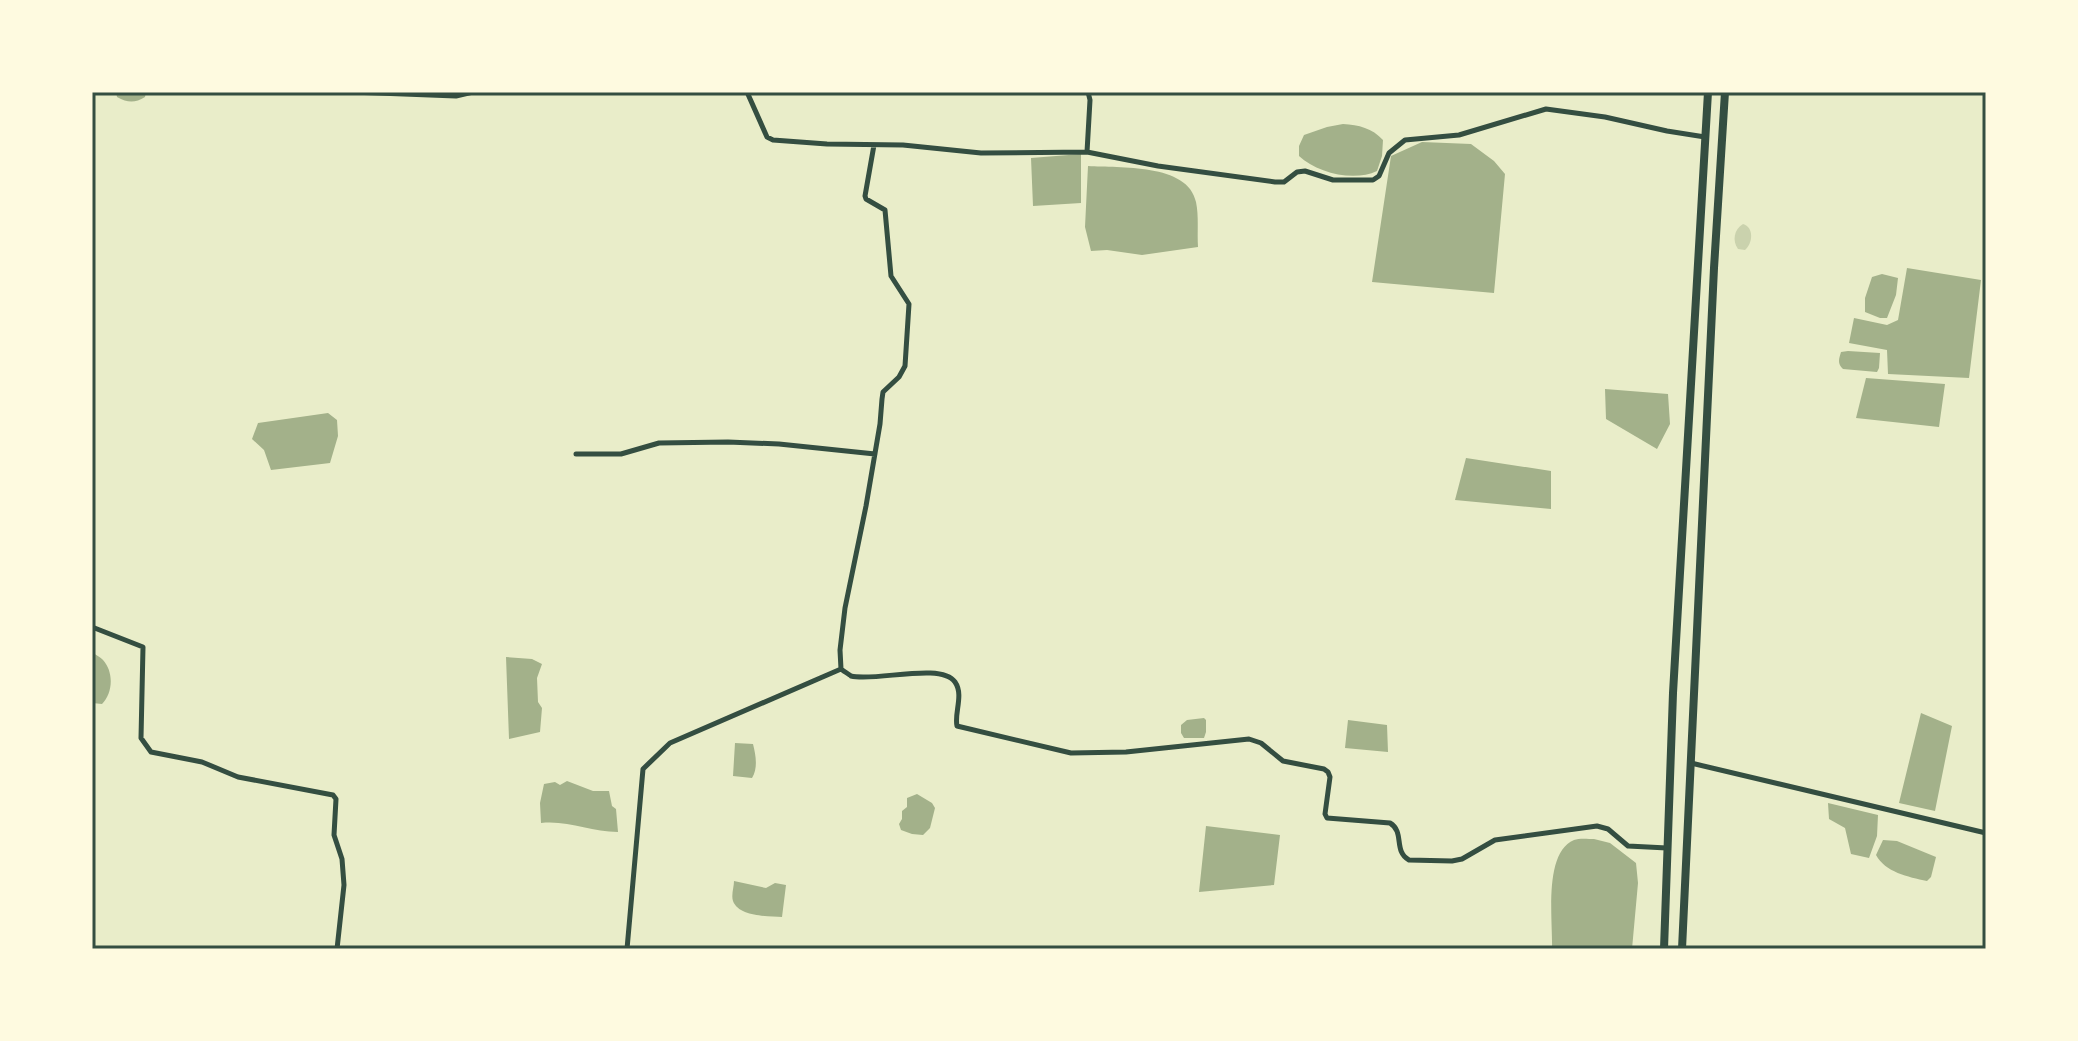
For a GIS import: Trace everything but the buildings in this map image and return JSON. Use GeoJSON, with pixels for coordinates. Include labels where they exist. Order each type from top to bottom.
{"type":"FeatureCollection","features":[{"type":"Feature","properties":{"kind":"highway"},"geometry":{"type":"LineString","coordinates":[[1664,949],[1673,693],[1708,92]]}},
{"type":"Feature","properties":{"kind":"highway"},"geometry":{"type":"LineString","coordinates":[[1682,949],[1725,92]]}},
{"type":"Feature","properties":{"kind":"highway"},"geometry":{"type":"LineString","coordinates":[[1699,268],[1714,268]]}},
{"type":"Feature","properties":{"kind":"street"},"geometry":{"type":"LineString","coordinates":[[351,92],[456,96],[473,92]]}},
{"type":"Feature","properties":{"kind":"street"},"geometry":{"type":"LineString","coordinates":[[747,92],[767,137],[773,140],[903,145],[981,153],[1087,152],[1275,182],[1284,182],[1297,172],[1305,171],[1333,180],[1373,180],[1379,176],[1389,153],[1405,140],[1459,135],[1546,109],[1705,137]]}},
{"type":"Feature","properties":{"kind":"street"},"geometry":{"type":"LineString","coordinates":[[1087,152],[1088,92]]}},
{"type":"Feature","properties":{"kind":"street"},"geometry":{"type":"LineString","coordinates":[[841,669],[845,608],[866,506],[883,392],[899,377],[905,366],[909,304],[891,276],[885,210],[865,196],[874,145]]}},
{"type":"Feature","properties":{"kind":"street"},"geometry":{"type":"LineString","coordinates":[[576,454],[621,454],[659,443],[728,442],[875,454]]}},
{"type":"Feature","properties":{"kind":"street"},"geometry":{"type":"LineString","coordinates":[[92,627],[143,647],[141,738],[151,752],[202,762],[238,777],[333,795],[336,799],[334,835],[342,859],[344,885],[337,949]]}},
{"type":"Feature","properties":{"kind":"street"},"geometry":{"type":"LineString","coordinates":[[841,669],[851,676],[901,676],[916,671],[946,676],[955,681],[958,689],[957,726],[1071,753],[1126,752],[1249,739],[1261,743],[1283,761],[1328,772],[1327,818],[1390,823],[1398,831],[1403,857],[1409,860],[1452,861],[1462,859],[1495,840],[1597,826],[1608,829],[1628,846],[1667,848]]}},
{"type":"Feature","properties":{"kind":"street"},"geometry":{"type":"LineString","coordinates":[[627,949],[643,769],[670,743],[841,669]]}},
{"type":"Feature","properties":{"kind":"street"},"geometry":{"type":"LineString","coordinates":[[1690,763],[1986,833]]}},
{"type":"Feature","properties":{"kind":"shaded area"},"geometry":{"type":"Polygon","coordinates":[[[116,92],[146,92],[145,97],[131,102],[117,97],[116,92]]]}},
{"type":"Feature","properties":{"kind":"shaded area"},"geometry":{"type":"Polygon","coordinates":[[[1343,124],[1365,128],[1383,140],[1377,171],[1358,176],[1336,174],[1316,167],[1299,156],[1304,135],[1343,124]]]}},
{"type":"Feature","properties":{"kind":"shaded area"},"geometry":{"type":"Polygon","coordinates":[[[1422,142],[1471,144],[1494,161],[1505,174],[1494,293],[1372,282],[1391,156],[1422,142]]]}},
{"type":"Feature","properties":{"kind":"shaded area"},"geometry":{"type":"Polygon","coordinates":[[[1081,154],[1081,203],[1033,206],[1031,158],[1081,154]]]}},
{"type":"Feature","properties":{"kind":"shaded area"},"geometry":{"type":"Polygon","coordinates":[[[1088,166],[1151,170],[1180,180],[1190,189],[1196,202],[1198,247],[1142,255],[1091,251],[1085,227],[1088,166]]]}},
{"type":"Feature","properties":{"kind":"shaded area"},"geometry":{"type":"Polygon","coordinates":[[[1743,224],[1749,228],[1751,236],[1745,250],[1738,249],[1735,239],[1736,232],[1743,224]]]}},
{"type":"Feature","properties":{"kind":"shaded area"},"geometry":{"type":"Polygon","coordinates":[[[1907,268],[1981,280],[1969,378],[1888,374],[1887,350],[1849,343],[1854,318],[1887,325],[1898,320],[1907,268]]]}},
{"type":"Feature","properties":{"kind":"shaded area"},"geometry":{"type":"Polygon","coordinates":[[[1882,274],[1898,278],[1896,295],[1887,318],[1865,312],[1865,298],[1872,277],[1882,274]]]}},
{"type":"Feature","properties":{"kind":"shaded area"},"geometry":{"type":"Polygon","coordinates":[[[1841,352],[1880,353],[1877,372],[1843,369],[1839,363],[1841,352]]]}},
{"type":"Feature","properties":{"kind":"shaded area"},"geometry":{"type":"Polygon","coordinates":[[[1866,378],[1945,384],[1939,427],[1856,418],[1866,378]]]}},
{"type":"Feature","properties":{"kind":"shaded area"},"geometry":{"type":"Polygon","coordinates":[[[1605,389],[1668,394],[1670,424],[1657,449],[1606,419],[1605,389]]]}},
{"type":"Feature","properties":{"kind":"shaded area"},"geometry":{"type":"Polygon","coordinates":[[[328,413],[337,420],[338,436],[330,463],[271,470],[264,450],[252,439],[258,423],[328,413]]]}},
{"type":"Feature","properties":{"kind":"shaded area"},"geometry":{"type":"Polygon","coordinates":[[[1466,458],[1551,471],[1551,509],[1455,500],[1466,458]]]}},
{"type":"Feature","properties":{"kind":"shaded area"},"geometry":{"type":"Polygon","coordinates":[[[92,652],[103,659],[110,676],[110,688],[102,704],[92,703],[92,652]]]}},
{"type":"Feature","properties":{"kind":"shaded area"},"geometry":{"type":"Polygon","coordinates":[[[506,657],[532,659],[542,664],[537,678],[538,702],[542,708],[540,732],[509,739],[506,657]]]}},
{"type":"Feature","properties":{"kind":"shaded area"},"geometry":{"type":"Polygon","coordinates":[[[1921,713],[1952,726],[1935,811],[1899,803],[1921,713]]]}},
{"type":"Feature","properties":{"kind":"shaded area"},"geometry":{"type":"Polygon","coordinates":[[[1204,718],[1204,738],[1184,738],[1181,725],[1187,720],[1204,718]]]}},
{"type":"Feature","properties":{"kind":"shaded area"},"geometry":{"type":"Polygon","coordinates":[[[1348,720],[1387,725],[1388,752],[1345,748],[1348,720]]]}},
{"type":"Feature","properties":{"kind":"shaded area"},"geometry":{"type":"Polygon","coordinates":[[[735,743],[753,744],[756,762],[752,778],[733,776],[735,743]]]}},
{"type":"Feature","properties":{"kind":"shaded area"},"geometry":{"type":"Polygon","coordinates":[[[567,781],[593,791],[609,791],[612,806],[616,809],[618,832],[541,823],[540,803],[544,784],[555,782],[560,785],[567,781]]]}},
{"type":"Feature","properties":{"kind":"shaded area"},"geometry":{"type":"Polygon","coordinates":[[[917,794],[935,808],[930,828],[923,835],[901,830],[899,824],[902,811],[907,807],[907,798],[917,794]]]}},
{"type":"Feature","properties":{"kind":"shaded area"},"geometry":{"type":"Polygon","coordinates":[[[1828,803],[1878,815],[1877,836],[1869,858],[1851,854],[1845,828],[1829,819],[1828,803]]]}},
{"type":"Feature","properties":{"kind":"shaded area"},"geometry":{"type":"Polygon","coordinates":[[[1206,826],[1280,835],[1274,885],[1199,892],[1206,826]]]}},
{"type":"Feature","properties":{"kind":"shaded area"},"geometry":{"type":"Polygon","coordinates":[[[1594,839],[1610,843],[1636,863],[1638,883],[1632,949],[1552,949],[1552,889],[1558,859],[1564,847],[1574,840],[1594,839]]]}},
{"type":"Feature","properties":{"kind":"shaded area"},"geometry":{"type":"Polygon","coordinates":[[[1883,840],[1897,841],[1936,857],[1931,877],[1927,881],[1912,878],[1885,866],[1876,855],[1883,840]]]}},
{"type":"Feature","properties":{"kind":"shaded area"},"geometry":{"type":"Polygon","coordinates":[[[734,881],[766,888],[775,883],[786,885],[782,917],[754,915],[741,910],[733,901],[734,881]]]}}]}
